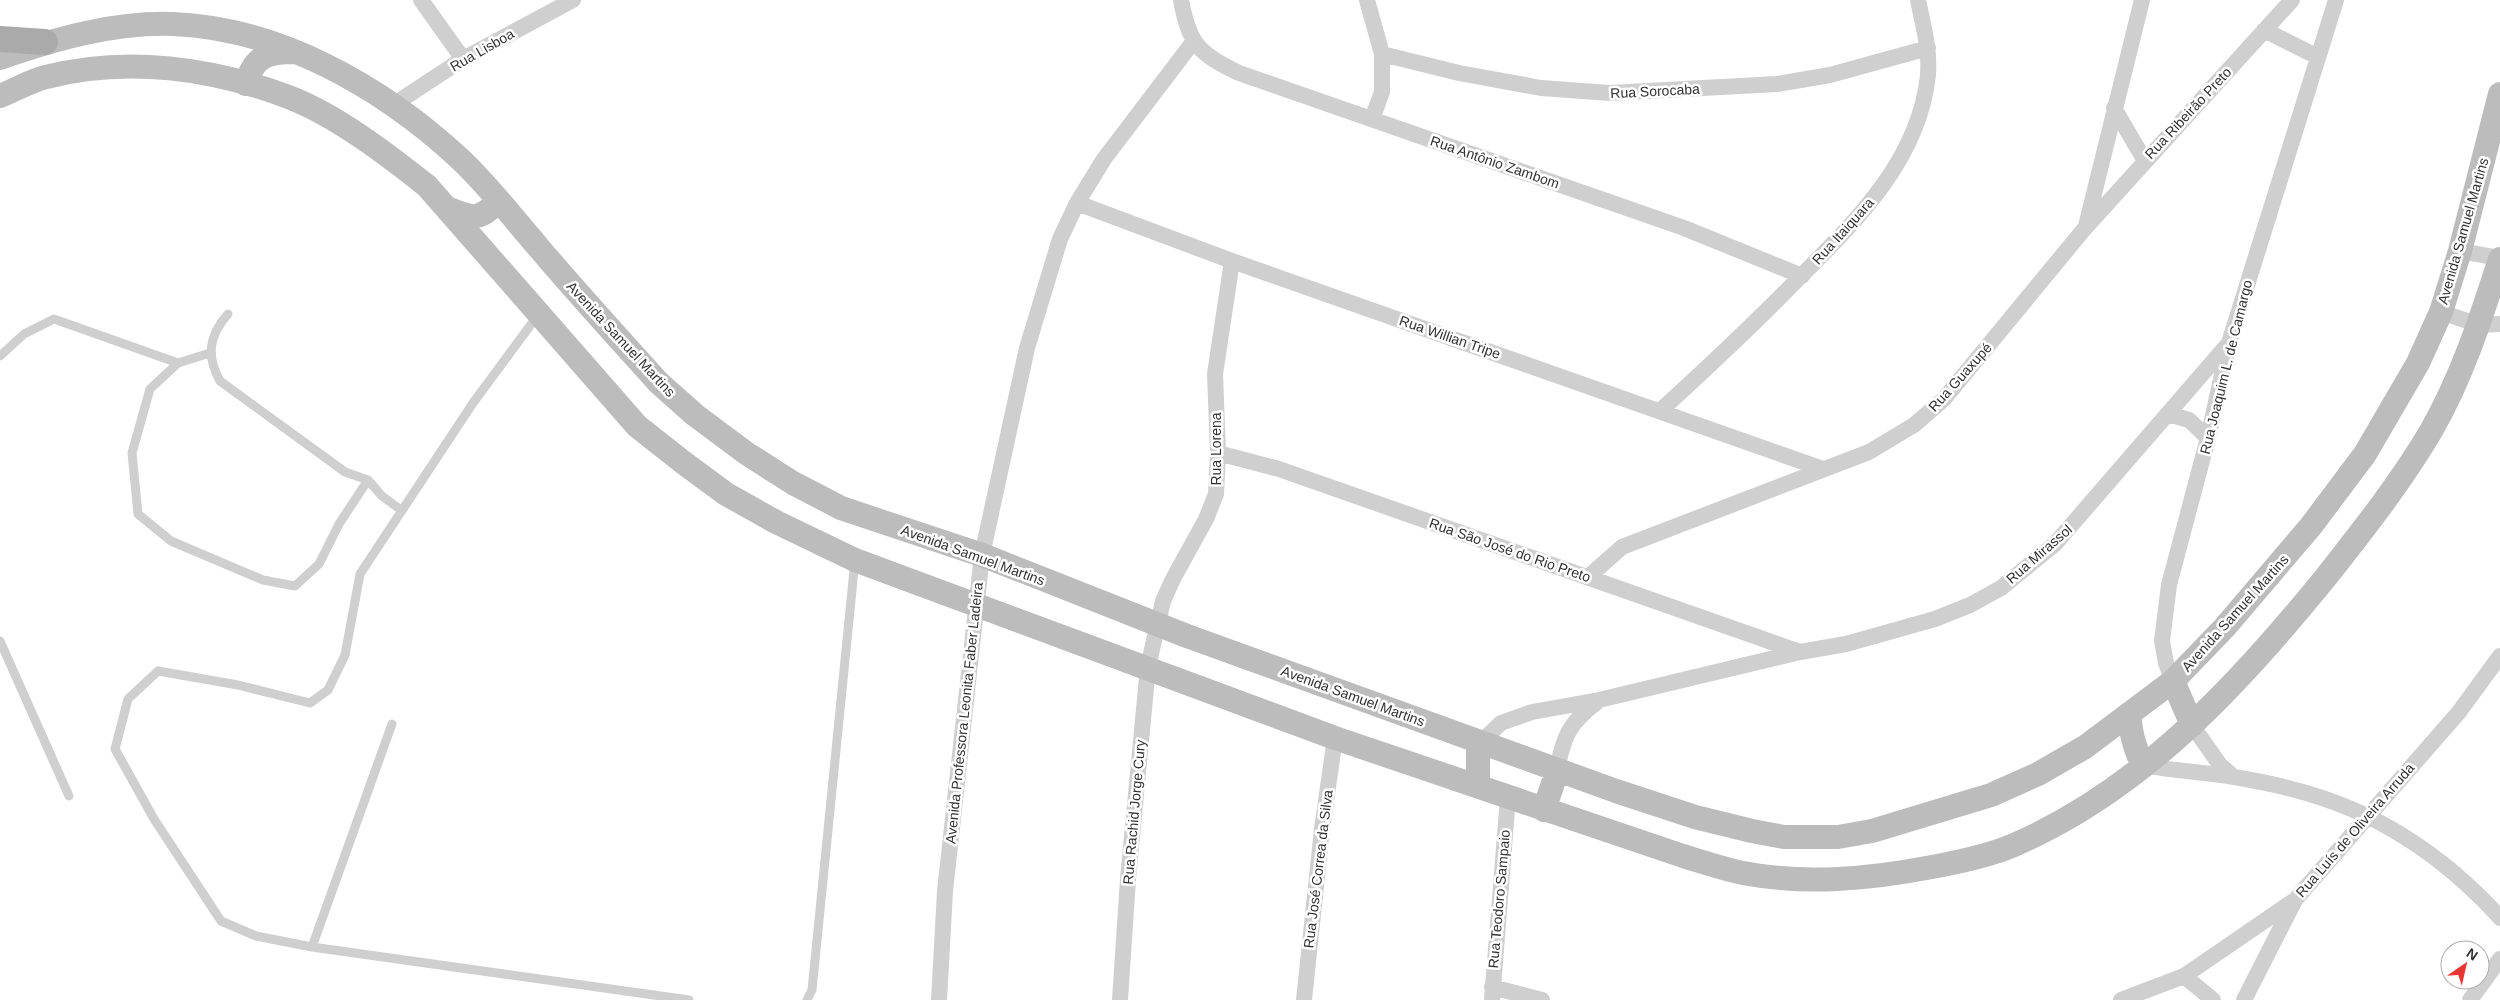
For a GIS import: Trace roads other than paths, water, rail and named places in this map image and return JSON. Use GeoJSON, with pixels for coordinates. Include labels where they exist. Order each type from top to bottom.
{"type":"FeatureCollection","features":[{"type":"Feature","properties":{"kind":"main road","name":"Avenida Samuel Martins"},"geometry":{"type":"LineString","coordinates":[[0,58],[45,42],[85,33],[171,24],[200,26],[254,37],[295,52],[332,69],[393,105],[460,159],[659,383],[694,415],[793,484],[841,508],[982,555],[1157,624],[1557,771],[1695,817],[1743,829],[1784,836],[1838,837],[1872,832],[1991,795],[2038,774],[2077,751],[2173,681],[2225,627],[2311,526],[2365,454],[2418,363],[2440,312],[2460,252],[2500,94]]}},
{"type":"Feature","properties":{"kind":"main road"},"geometry":{"type":"LineString","coordinates":[[0,39],[45,42]]}},
{"type":"Feature","properties":{"kind":"main road"},"geometry":{"type":"LineString","coordinates":[[246,84],[250,68],[263,56],[278,52],[295,52]]}},
{"type":"Feature","properties":{"kind":"main road"},"geometry":{"type":"LineString","coordinates":[[0,96],[44,77],[99,67],[164,66],[206,73],[292,98],[329,118],[386,154],[427,186],[638,426],[726,494],[776,522],[855,560],[1148,667],[1335,738],[1683,856],[1742,873],[1794,879],[1839,880],[1908,872],[1952,863],[2011,846],[2070,818],[2116,788],[2192,724],[2223,696],[2293,617],[2399,479],[2431,431],[2489,325],[2500,259]]}},
{"type":"Feature","properties":{"kind":"main road"},"geometry":{"type":"LineString","coordinates":[[449,209],[468,216],[482,216],[498,202]]}},
{"type":"Feature","properties":{"kind":"main road"},"geometry":{"type":"LineString","coordinates":[[2173,681],[2192,724]]}},
{"type":"Feature","properties":{"kind":"main road"},"geometry":{"type":"LineString","coordinates":[[2129,714],[2134,743],[2143,765]]}},
{"type":"Feature","properties":{"kind":"main road"},"geometry":{"type":"LineString","coordinates":[[1478,786],[1478,753],[1481,742]]}},
{"type":"Feature","properties":{"kind":"main road"},"geometry":{"type":"LineString","coordinates":[[1544,810],[1557,771]]}},
{"type":"Feature","properties":{"kind":"street"},"geometry":{"type":"LineString","coordinates":[[420,0],[463,59]]}},
{"type":"Feature","properties":{"kind":"street","name":"Rua Lisboa"},"geometry":{"type":"LineString","coordinates":[[393,105],[463,59],[573,0]]}},
{"type":"Feature","properties":{"kind":"street"},"geometry":{"type":"LineString","coordinates":[[1181,0],[1193,42]]}},
{"type":"Feature","properties":{"kind":"street"},"geometry":{"type":"LineString","coordinates":[[1367,0],[1382,54],[1382,92],[1372,119]]}},
{"type":"Feature","properties":{"kind":"street","name":"Rua Itaiquara"},"geometry":{"type":"LineString","coordinates":[[1660,411],[1743,335],[1802,276],[1858,218],[1889,179],[1901,157],[1921,109],[1928,76],[1928,48],[1918,0]]}},
{"type":"Feature","properties":{"kind":"street","name":"Rua Ribeirão Preto"},"geometry":{"type":"LineString","coordinates":[[2085,228],[2292,0]]}},
{"type":"Feature","properties":{"kind":"street","name":"Rua Joaquim L. de Camargo"},"geometry":{"type":"LineString","coordinates":[[2173,681],[2166,663],[2162,641],[2164,615],[2208,438],[2229,343],[2336,0]]}},
{"type":"Feature","properties":{"kind":"street","name":"Rua Guaxupé"},"geometry":{"type":"LineString","coordinates":[[1588,577],[1622,547],[1869,452],[1914,425],[1944,399],[2085,228],[2138,3]]}},
{"type":"Feature","properties":{"kind":"street"},"geometry":{"type":"LineString","coordinates":[[2264,30],[2318,57]]}},
{"type":"Feature","properties":{"kind":"street","name":"Rua Antônio Zambom"},"geometry":{"type":"LineString","coordinates":[[1193,42],[1212,60],[1239,72],[1684,228],[1802,276]]}},
{"type":"Feature","properties":{"kind":"street","name":"Avenida Professora Leonita Faber Ladeira"},"geometry":{"type":"LineString","coordinates":[[939,1000],[945,891],[982,555],[1027,348],[1060,239],[1078,203],[1104,159],[1193,42]]}},
{"type":"Feature","properties":{"kind":"street","name":"Rua Sorocaba"},"geometry":{"type":"LineString","coordinates":[[1382,54],[1459,73],[1541,88],[1610,94],[1777,84],[1830,76],[1928,48]]}},
{"type":"Feature","properties":{"kind":"street"},"geometry":{"type":"LineString","coordinates":[[2114,108],[2145,161]]}},
{"type":"Feature","properties":{"kind":"street","name":"Rua Willian Tripe"},"geometry":{"type":"LineString","coordinates":[[1078,203],[1232,261],[1823,469]]}},
{"type":"Feature","properties":{"kind":"street"},"geometry":{"type":"LineString","coordinates":[[2460,252],[2500,259]]}},
{"type":"Feature","properties":{"kind":"street","name":"Rua Lorena"},"geometry":{"type":"LineString","coordinates":[[1157,624],[1163,601],[1173,579],[1211,507],[1218,480],[1215,374],[1232,261]]}},
{"type":"Feature","properties":{"kind":"street"},"geometry":{"type":"LineString","coordinates":[[2440,312],[2489,325]]}},
{"type":"Feature","properties":{"kind":"street","name":"Rua Mirassol"},"geometry":{"type":"LineString","coordinates":[[1481,742],[1493,728],[1514,717],[1599,700],[1800,652],[1846,644],[1935,619],[1970,605],[2001,588],[2055,544],[2229,343]]}},
{"type":"Feature","properties":{"kind":"street"},"geometry":{"type":"LineString","coordinates":[[2168,414],[2189,420],[2208,438]]}},
{"type":"Feature","properties":{"kind":"street","name":"Rua São José do Rio Preto"},"geometry":{"type":"LineString","coordinates":[[1218,453],[1280,469],[1800,652]]}},
{"type":"Feature","properties":{"kind":"street","name":"Rua Rachid Jorge Cury"},"geometry":{"type":"LineString","coordinates":[[1120,1000],[1128,879],[1148,667],[1157,624]]}},
{"type":"Feature","properties":{"kind":"street","name":"Rua Luís de Oliveira Arruda"},"geometry":{"type":"LineString","coordinates":[[2121,1000],[2184,976],[2295,900],[2459,712],[2500,656]]}},
{"type":"Feature","properties":{"kind":"street"},"geometry":{"type":"LineString","coordinates":[[1557,771],[1561,750],[1571,725],[1599,700]]}},
{"type":"Feature","properties":{"kind":"street"},"geometry":{"type":"LineString","coordinates":[[2192,724],[2220,764],[2234,777]]}},
{"type":"Feature","properties":{"kind":"street","name":"Rua José Correa da Silva"},"geometry":{"type":"LineString","coordinates":[[1304,1000],[1322,829],[1335,738]]}},
{"type":"Feature","properties":{"kind":"street"},"geometry":{"type":"LineString","coordinates":[[2143,765],[2175,772],[2234,777],[2333,800],[2368,815],[2405,835],[2439,860],[2490,906],[2500,918]]}},
{"type":"Feature","properties":{"kind":"street","name":"Rua Teodoro Sampaio"},"geometry":{"type":"LineString","coordinates":[[1492,993],[1508,797]]}},
{"type":"Feature","properties":{"kind":"street"},"geometry":{"type":"LineString","coordinates":[[2244,1000],[2295,900]]}},
{"type":"Feature","properties":{"kind":"street"},"geometry":{"type":"LineString","coordinates":[[2470,1000],[2500,958]]}},
{"type":"Feature","properties":{"kind":"street"},"geometry":{"type":"LineString","coordinates":[[2184,976],[2213,1000]]}},
{"type":"Feature","properties":{"kind":"street"},"geometry":{"type":"LineString","coordinates":[[1492,993],[1542,1000]]}},
{"type":"Feature","properties":{"kind":"lane"},"geometry":{"type":"LineString","coordinates":[[228,314],[218,324],[212,338],[210,353],[213,368],[220,381],[344,472],[368,480],[382,496],[402,510]]}},
{"type":"Feature","properties":{"kind":"lane"},"geometry":{"type":"LineString","coordinates":[[538,314],[474,403],[360,574],[346,655],[328,690],[310,703],[238,685],[158,671],[128,699],[115,749],[154,819],[221,920],[256,936],[312,947],[689,1000]]}},
{"type":"Feature","properties":{"kind":"lane"},"geometry":{"type":"LineString","coordinates":[[0,356],[24,334],[54,319],[178,363]]}},
{"type":"Feature","properties":{"kind":"lane"},"geometry":{"type":"LineString","coordinates":[[210,353],[178,363],[150,389],[132,453],[138,514],[171,542],[263,580],[294,586],[319,564],[339,524],[368,480]]}},
{"type":"Feature","properties":{"kind":"lane"},"geometry":{"type":"LineString","coordinates":[[807,1000],[812,990],[855,560]]}},
{"type":"Feature","properties":{"kind":"lane"},"geometry":{"type":"LineString","coordinates":[[0,641],[69,796]]}},
{"type":"Feature","properties":{"kind":"lane"},"geometry":{"type":"LineString","coordinates":[[312,947],[392,724]]}}]}
